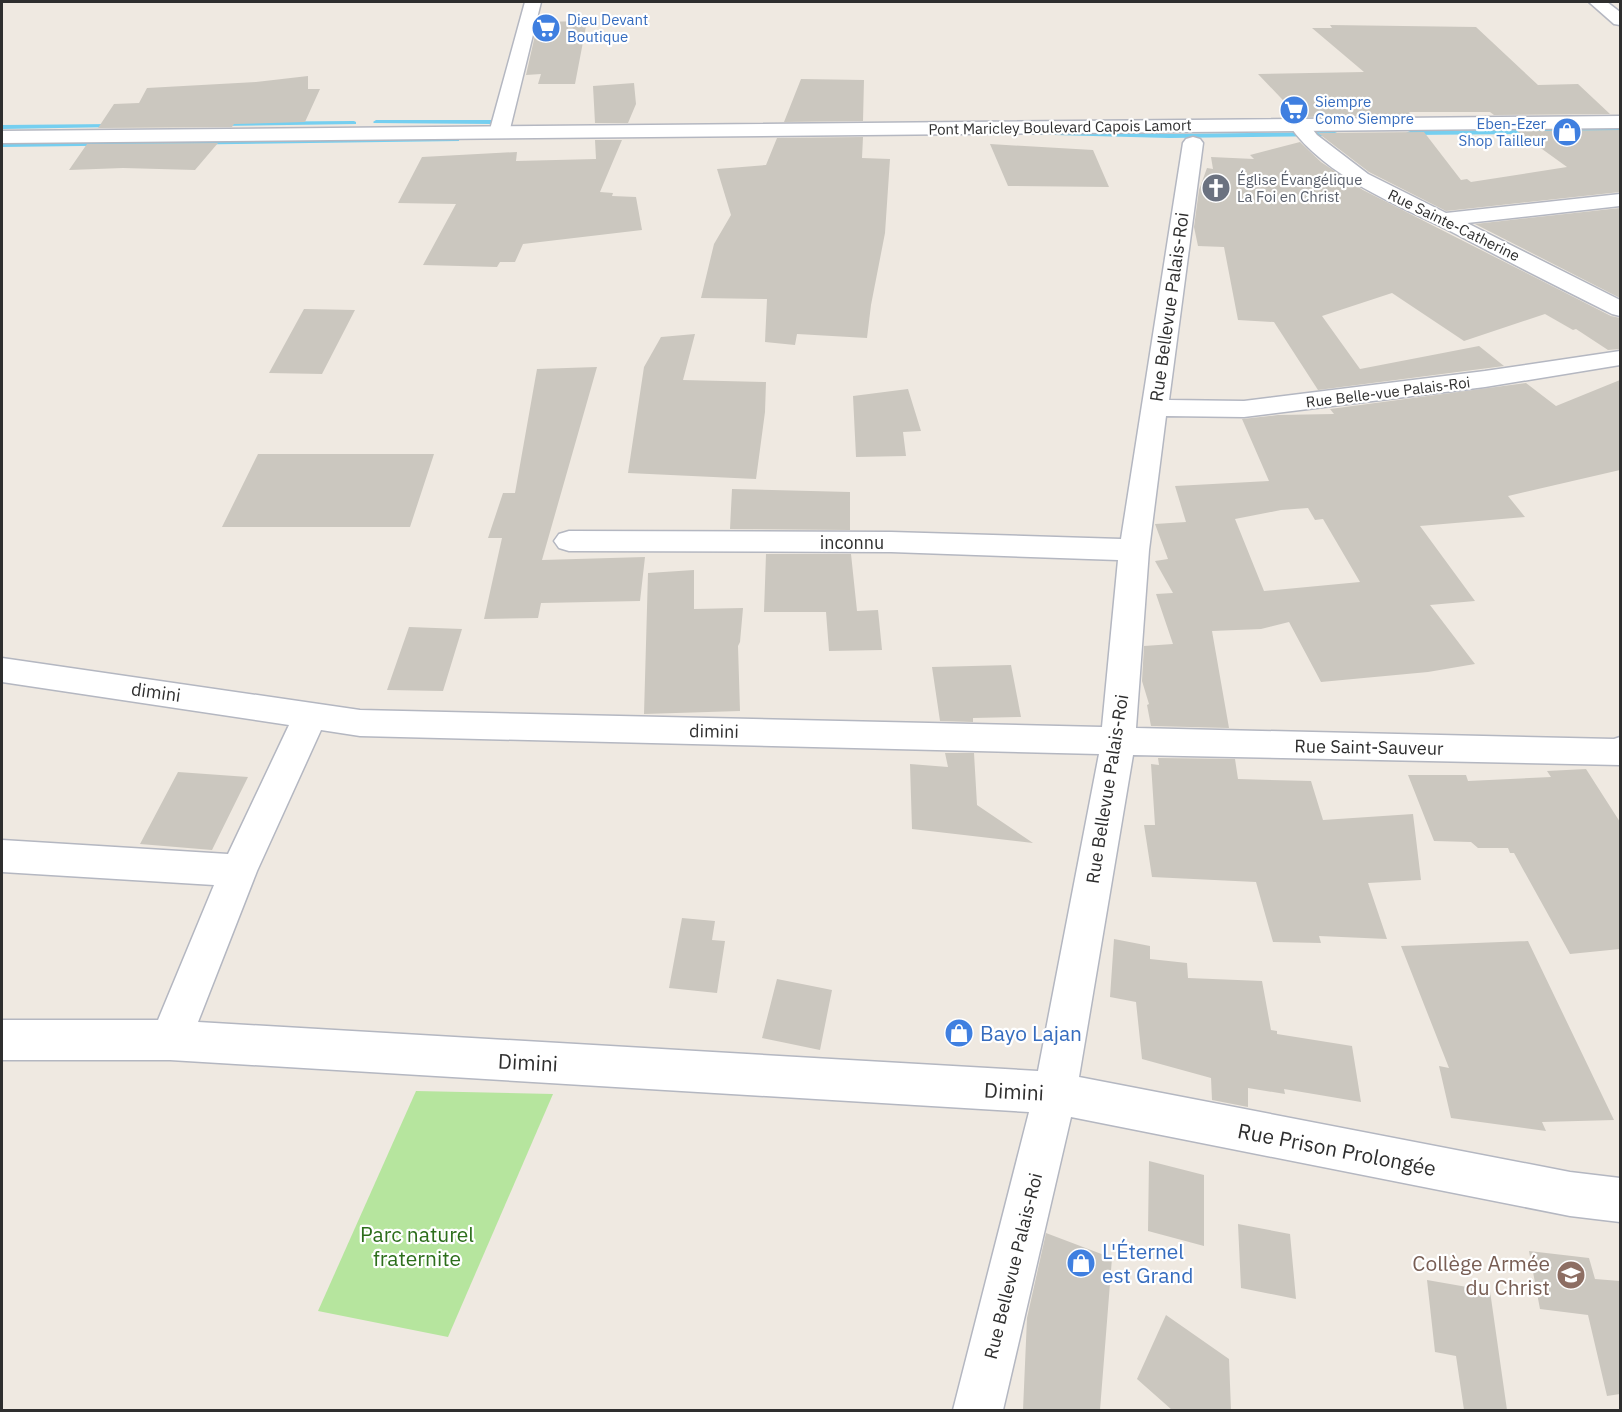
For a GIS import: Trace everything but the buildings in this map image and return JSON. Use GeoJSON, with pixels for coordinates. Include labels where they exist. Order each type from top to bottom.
{"type":"FeatureCollection","features":[{"type":"Feature","properties":{"kind":"street"},"geometry":{"type":"LineString","coordinates":[[500,134],[533,2]]}},
{"type":"Feature","properties":{"kind":"street"},"geometry":{"type":"LineString","coordinates":[[1597,2],[1620,20]]}},
{"type":"Feature","properties":{"kind":"street","name":"Pont Maricley Boulevard Capois Lamort"},"geometry":{"type":"LineString","coordinates":[[2,137],[1304,132],[1620,122]]}},
{"type":"Feature","properties":{"kind":"street","name":"Rue Sainte-Catherine"},"geometry":{"type":"LineString","coordinates":[[1304,132],[1361,178],[1440,220],[1558,276],[1620,309]]}},
{"type":"Feature","properties":{"kind":"street","name":"Rue Bellevue Palais-Roi"},"geometry":{"type":"LineString","coordinates":[[978,1410],[1055,1093],[1118,741],[1134,550],[1155,408],[1189,133]]}},
{"type":"Feature","properties":{"kind":"street"},"geometry":{"type":"LineString","coordinates":[[1440,220],[1614,206]]}},
{"type":"Feature","properties":{"kind":"street","name":"Rue Belle-vue Palais-Roi"},"geometry":{"type":"LineString","coordinates":[[1155,408],[1244,409],[1485,379],[1620,358]]}},
{"type":"Feature","properties":{"kind":"street","name":"inconnu"},"geometry":{"type":"LineString","coordinates":[[569,541],[891,542],[1134,550]]}},
{"type":"Feature","properties":{"kind":"street","name":"dimini"},"geometry":{"type":"LineString","coordinates":[[2,670],[360,723],[1118,741]]}},
{"type":"Feature","properties":{"kind":"street"},"geometry":{"type":"LineString","coordinates":[[170,1040],[238,871],[311,715]]}},
{"type":"Feature","properties":{"kind":"street","name":"Rue Saint-Sauveur"},"geometry":{"type":"LineString","coordinates":[[1118,741],[1620,751]]}},
{"type":"Feature","properties":{"kind":"street"},"geometry":{"type":"LineString","coordinates":[[2,856],[238,871]]}},
{"type":"Feature","properties":{"kind":"street","name":"Dimini"},"geometry":{"type":"LineString","coordinates":[[2,1040],[170,1040],[1055,1093]]}},
{"type":"Feature","properties":{"kind":"street","name":"Rue Prison Prolongée"},"geometry":{"type":"LineString","coordinates":[[1055,1093],[1570,1194],[1620,1200]]}},
{"type":"Feature","properties":{"kind":"green space","name":"Parc naturel fraternite"},"geometry":{"type":"Polygon","coordinates":[[[416,1091],[553,1094],[448,1337],[318,1311],[416,1091]]]}},
{"type":"Feature","properties":{"kind":"waterway"},"geometry":{"type":"LineString","coordinates":[[376,122],[492,122]]}},
{"type":"Feature","properties":{"kind":"waterway"},"geometry":{"type":"LineString","coordinates":[[219,124],[354,123]]}},
{"type":"Feature","properties":{"kind":"waterway"},"geometry":{"type":"LineString","coordinates":[[2,127],[114,126]]}},
{"type":"Feature","properties":{"kind":"waterway"},"geometry":{"type":"LineString","coordinates":[[1410,133],[1620,131]]}},
{"type":"Feature","properties":{"kind":"waterway"},"geometry":{"type":"LineString","coordinates":[[1017,133],[1169,136],[1335,134]]}},
{"type":"Feature","properties":{"kind":"waterway"},"geometry":{"type":"LineString","coordinates":[[2,145],[456,139]]}},
{"type":"Feature","properties":{"kind":"place","name":"Dieu Devant Boutique"},"geometry":{"type":"Point","coordinates":[546,28]}},
{"type":"Feature","properties":{"kind":"place","name":"Siempre Como Siempre"},"geometry":{"type":"Point","coordinates":[1294,110]}},
{"type":"Feature","properties":{"kind":"place","name":"Eben-Ezer Shop Tailleur"},"geometry":{"type":"Point","coordinates":[1567,132]}},
{"type":"Feature","properties":{"kind":"place","name":"Église Évangélique La Foi en Christ"},"geometry":{"type":"Point","coordinates":[1216,188]}},
{"type":"Feature","properties":{"kind":"place","name":"Bayo Lajan"},"geometry":{"type":"Point","coordinates":[959,1033]}},
{"type":"Feature","properties":{"kind":"place","name":"L'Éternel est Grand"},"geometry":{"type":"Point","coordinates":[1081,1263]}},
{"type":"Feature","properties":{"kind":"place","name":"Collège Armée du Christ"},"geometry":{"type":"Point","coordinates":[1571,1275]}}]}
